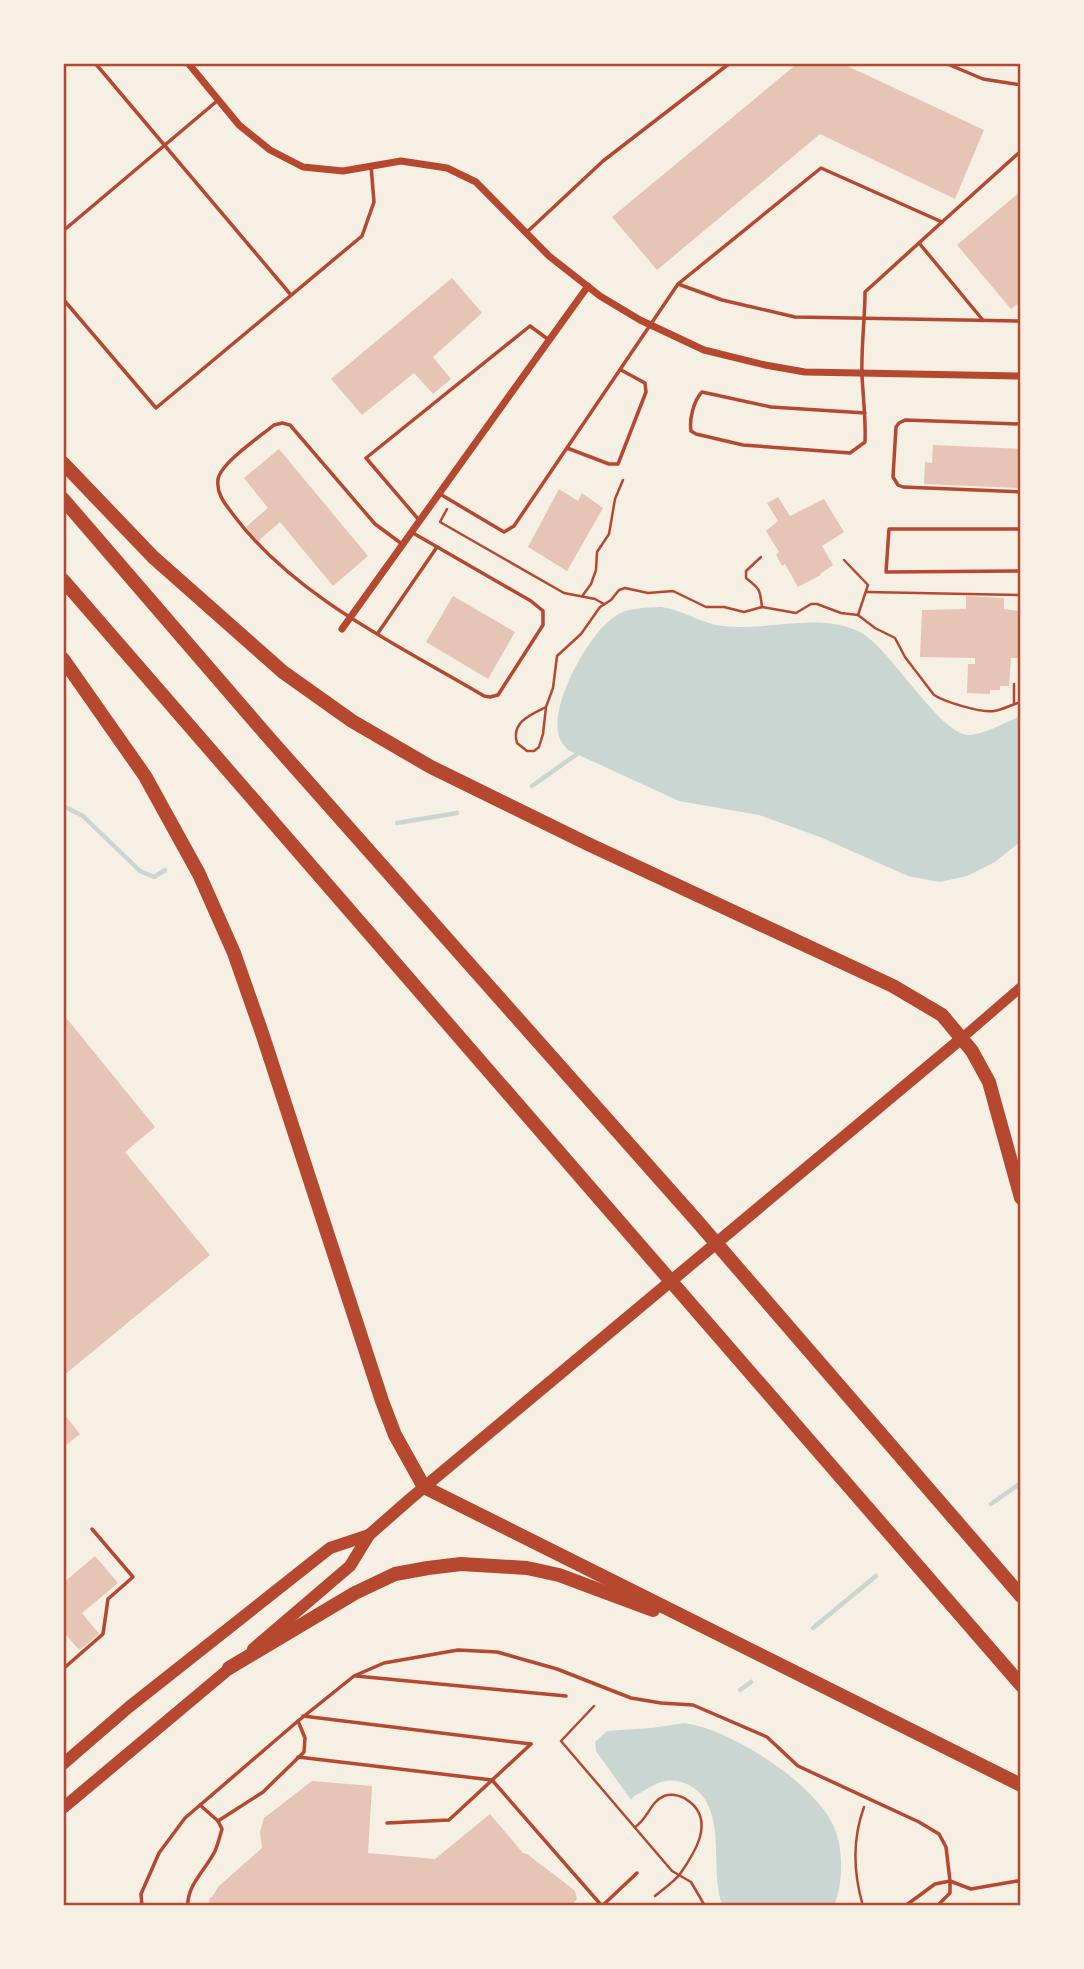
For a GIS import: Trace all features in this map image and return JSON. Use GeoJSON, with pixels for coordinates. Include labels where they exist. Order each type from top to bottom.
{"type":"FeatureCollection","features":[{"type":"Feature","properties":{"kind":"highway"},"geometry":{"type":"LineString","coordinates":[[63,463],[153,557],[283,672],[352,720],[431,767],[588,844],[893,986],[942,1015],[972,1051],[989,1082],[1021,1198]]}},
{"type":"Feature","properties":{"kind":"highway"},"geometry":{"type":"LineString","coordinates":[[63,499],[269,738],[706,1232],[1021,1596]]}},
{"type":"Feature","properties":{"kind":"highway"},"geometry":{"type":"LineString","coordinates":[[63,580],[1021,1685]]}},
{"type":"Feature","properties":{"kind":"highway"},"geometry":{"type":"LineString","coordinates":[[63,659],[145,776],[199,874],[234,953],[382,1401],[395,1435],[425,1487],[1021,1785]]}},
{"type":"Feature","properties":{"kind":"highway"},"geometry":{"type":"LineString","coordinates":[[229,1668],[355,1593],[395,1574],[461,1564],[505,1566],[559,1575],[738,1643]]}},
{"type":"Feature","properties":{"kind":"main road"},"geometry":{"type":"LineString","coordinates":[[63,1808],[350,1566],[369,1535],[425,1487],[1021,987]]}},
{"type":"Feature","properties":{"kind":"main road"},"geometry":{"type":"LineString","coordinates":[[63,1764],[129,1707],[330,1548],[369,1535]]}},
{"type":"Feature","properties":{"kind":"street"},"geometry":{"type":"LineString","coordinates":[[188,63],[239,125],[270,150],[303,167],[343,171],[401,161],[447,168],[476,182],[549,256],[600,296],[651,326],[704,350],[805,372],[1021,376]]}},
{"type":"Feature","properties":{"kind":"street"},"geometry":{"type":"LineString","coordinates":[[342,629],[588,286]]}},
{"type":"Feature","properties":{"kind":"lane"},"geometry":{"type":"LineString","coordinates":[[94,63],[291,295]]}},
{"type":"Feature","properties":{"kind":"lane"},"geometry":{"type":"LineString","coordinates":[[526,233],[603,161],[730,63]]}},
{"type":"Feature","properties":{"kind":"lane"},"geometry":{"type":"LineString","coordinates":[[945,63],[983,79],[1021,85]]}},
{"type":"Feature","properties":{"kind":"lane"},"geometry":{"type":"LineString","coordinates":[[63,231],[219,100]]}},
{"type":"Feature","properties":{"kind":"lane"},"geometry":{"type":"LineString","coordinates":[[865,413],[771,407],[702,392],[697,397],[690,426],[691,431],[696,434],[743,444],[850,453],[864,442],[865,413],[862,373],[865,292],[1021,151]]}},
{"type":"Feature","properties":{"kind":"lane"},"geometry":{"type":"LineString","coordinates":[[63,299],[156,408],[362,236],[374,202],[371,166]]}},
{"type":"Feature","properties":{"kind":"lane"},"geometry":{"type":"LineString","coordinates":[[439,494],[504,532],[514,526],[678,284],[821,168],[942,222]]}},
{"type":"Feature","properties":{"kind":"lane"},"geometry":{"type":"LineString","coordinates":[[919,243],[984,320]]}},
{"type":"Feature","properties":{"kind":"lane"},"geometry":{"type":"LineString","coordinates":[[678,284],[722,300],[795,317],[1021,321]]}},
{"type":"Feature","properties":{"kind":"lane"},"geometry":{"type":"LineString","coordinates":[[419,520],[366,458],[530,326],[549,340]]}},
{"type":"Feature","properties":{"kind":"lane"},"geometry":{"type":"LineString","coordinates":[[567,448],[609,464],[618,464],[646,392],[645,383],[621,370]]}},
{"type":"Feature","properties":{"kind":"lane"},"geometry":{"type":"LineString","coordinates":[[1021,424],[905,420],[896,428],[893,477],[898,485],[903,487],[1021,492]]}},
{"type":"Feature","properties":{"kind":"lane"},"geometry":{"type":"LineString","coordinates":[[402,544],[375,524],[290,425],[274,425],[222,469],[218,480],[220,498],[254,542],[304,584],[350,617],[484,696],[498,695],[542,625],[543,611],[531,601],[411,532]]}},
{"type":"Feature","properties":{"kind":"lane"},"geometry":{"type":"LineString","coordinates":[[1021,529],[889,528],[886,572],[1021,571]]}},
{"type":"Feature","properties":{"kind":"lane"},"geometry":{"type":"LineString","coordinates":[[378,633],[437,547]]}},
{"type":"Feature","properties":{"kind":"lane"},"geometry":{"type":"LineString","coordinates":[[63,1669],[103,1634],[108,1599],[133,1577],[93,1529]]}},
{"type":"Feature","properties":{"kind":"lane"},"geometry":{"type":"LineString","coordinates":[[142,1906],[141,1894],[159,1853],[185,1818],[303,1716],[354,1676],[384,1664],[458,1650],[497,1652],[557,1669],[631,1698],[693,1705],[767,1737],[798,1766],[919,1822],[939,1834],[946,1847],[950,1894],[937,1906]]}},
{"type":"Feature","properties":{"kind":"lane"},"geometry":{"type":"LineString","coordinates":[[354,1676],[566,1696]]}},
{"type":"Feature","properties":{"kind":"lane"},"geometry":{"type":"LineString","coordinates":[[303,1716],[531,1744],[449,1820],[387,1823]]}},
{"type":"Feature","properties":{"kind":"lane"},"geometry":{"type":"LineString","coordinates":[[218,1821],[263,1792],[304,1752],[305,1738],[298,1721]]}},
{"type":"Feature","properties":{"kind":"lane"},"geometry":{"type":"LineString","coordinates":[[298,1757],[492,1780],[602,1906],[637,1873]]}},
{"type":"Feature","properties":{"kind":"lane"},"geometry":{"type":"LineString","coordinates":[[188,1906],[187,1901],[196,1879],[214,1852],[222,1829],[218,1821],[200,1805]]}},
{"type":"Feature","properties":{"kind":"lane"},"geometry":{"type":"LineString","coordinates":[[905,1906],[934,1884],[950,1881],[971,1889],[1017,1881],[1021,1883]]}},
{"type":"Feature","properties":{"kind":"path"},"geometry":{"type":"LineString","coordinates":[[583,595],[596,570],[597,552],[609,534],[615,499],[623,480]]}},
{"type":"Feature","properties":{"kind":"path"},"geometry":{"type":"LineString","coordinates":[[451,501],[440,522],[564,593],[583,595],[604,604]]}},
{"type":"Feature","properties":{"kind":"path"},"geometry":{"type":"LineString","coordinates":[[761,557],[746,572],[747,578],[760,590],[762,607]]}},
{"type":"Feature","properties":{"kind":"path"},"geometry":{"type":"LineString","coordinates":[[844,560],[866,581],[867,592],[858,615]]}},
{"type":"Feature","properties":{"kind":"path"},"geometry":{"type":"LineString","coordinates":[[545,707],[526,717],[517,728],[517,743],[527,751],[534,751],[542,742],[545,707],[553,688],[557,656],[581,634],[604,604],[625,588],[648,593],[673,591],[701,606],[724,607],[744,612],[762,607],[796,613],[811,604],[817,604],[841,613],[858,615],[895,638],[905,657],[940,699],[970,709],[993,712],[1021,702]]}},
{"type":"Feature","properties":{"kind":"path"},"geometry":{"type":"LineString","coordinates":[[867,592],[1021,595]]}},
{"type":"Feature","properties":{"kind":"path"},"geometry":{"type":"LineString","coordinates":[[1014,684],[1014,704]]}},
{"type":"Feature","properties":{"kind":"path"},"geometry":{"type":"LineString","coordinates":[[594,1706],[561,1741],[671,1871],[691,1882],[705,1906]]}},
{"type":"Feature","properties":{"kind":"path"},"geometry":{"type":"LineString","coordinates":[[635,1826],[646,1819],[654,1804],[661,1798],[678,1796],[693,1805],[702,1821],[702,1832],[679,1875],[655,1896]]}},
{"type":"Feature","properties":{"kind":"path"},"geometry":{"type":"LineString","coordinates":[[863,1906],[856,1876],[855,1841],[867,1799]]}},
{"type":"Feature","properties":{"kind":"shaded area"},"geometry":{"type":"Polygon","coordinates":[[[661,607],[722,626],[756,627],[809,622],[844,626],[860,632],[872,641],[931,708],[959,732],[977,734],[1021,716],[1021,841],[995,862],[967,876],[940,882],[908,876],[820,837],[759,815],[679,801],[568,750],[561,741],[559,712],[572,674],[592,639],[619,614],[661,607]]]}},
{"type":"Feature","properties":{"kind":"shaded area"},"geometry":{"type":"Polygon","coordinates":[[[684,1723],[703,1727],[747,1747],[790,1776],[824,1810],[834,1827],[841,1856],[841,1877],[834,1906],[723,1906],[717,1875],[714,1823],[710,1808],[702,1795],[689,1785],[669,1781],[652,1786],[631,1800],[596,1751],[595,1742],[607,1731],[684,1723]]]}},
{"type":"Feature","properties":{"kind":"building"},"geometry":{"type":"Polygon","coordinates":[[[798,63],[841,63],[984,130],[955,199],[820,134],[657,270],[612,217],[798,63]]]}},
{"type":"Feature","properties":{"kind":"building"},"geometry":{"type":"Polygon","coordinates":[[[1021,191],[1021,301],[1011,309],[957,245],[1021,191]]]}},
{"type":"Feature","properties":{"kind":"building"},"geometry":{"type":"Polygon","coordinates":[[[452,278],[482,313],[433,357],[451,379],[433,394],[414,373],[362,415],[331,379],[452,278]]]}},
{"type":"Feature","properties":{"kind":"building"},"geometry":{"type":"Polygon","coordinates":[[[933,445],[1021,449],[1021,488],[924,484],[925,462],[932,463],[933,445]]]}},
{"type":"Feature","properties":{"kind":"building"},"geometry":{"type":"Polygon","coordinates":[[[279,449],[368,556],[333,586],[280,522],[258,541],[246,527],[268,508],[244,478],[279,449]]]}},
{"type":"Feature","properties":{"kind":"building"},"geometry":{"type":"Polygon","coordinates":[[[559,489],[578,501],[582,493],[603,508],[567,571],[528,547],[559,489]]]}},
{"type":"Feature","properties":{"kind":"building"},"geometry":{"type":"Polygon","coordinates":[[[778,497],[790,516],[824,499],[844,532],[822,546],[833,565],[798,587],[785,564],[782,566],[776,555],[779,552],[766,531],[778,521],[767,503],[778,497]]]}},
{"type":"Feature","properties":{"kind":"building"},"geometry":{"type":"Polygon","coordinates":[[[453,596],[515,632],[488,679],[426,642],[453,596]]]}},
{"type":"Feature","properties":{"kind":"building"},"geometry":{"type":"Polygon","coordinates":[[[966,596],[1004,598],[1004,609],[1021,611],[1021,658],[1011,658],[1009,686],[990,690],[990,694],[967,693],[968,664],[975,664],[975,658],[920,657],[922,610],[966,609],[966,596]]]}},
{"type":"Feature","properties":{"kind":"building"},"geometry":{"type":"Polygon","coordinates":[[[63,1014],[155,1127],[125,1152],[210,1255],[63,1376],[63,1014]]]}},
{"type":"Feature","properties":{"kind":"building"},"geometry":{"type":"Polygon","coordinates":[[[63,1413],[80,1434],[65,1446],[63,1443],[63,1413]]]}},
{"type":"Feature","properties":{"kind":"building"},"geometry":{"type":"Polygon","coordinates":[[[95,1556],[118,1583],[82,1613],[99,1634],[79,1650],[63,1631],[63,1583],[95,1556]]]}},
{"type":"Feature","properties":{"kind":"building"},"geometry":{"type":"Polygon","coordinates":[[[312,1781],[372,1786],[368,1853],[435,1859],[490,1814],[523,1853],[575,1891],[577,1899],[571,1906],[208,1906],[210,1897],[219,1886],[262,1848],[260,1832],[264,1818],[312,1781]]]}},
{"type":"Feature","properties":{"kind":"waterway"},"geometry":{"type":"LineString","coordinates":[[532,786],[577,754]]}},
{"type":"Feature","properties":{"kind":"waterway"},"geometry":{"type":"LineString","coordinates":[[63,806],[83,816],[140,871],[154,877],[165,870]]}},
{"type":"Feature","properties":{"kind":"waterway"},"geometry":{"type":"LineString","coordinates":[[397,823],[457,813]]}},
{"type":"Feature","properties":{"kind":"waterway"},"geometry":{"type":"LineString","coordinates":[[991,1504],[1021,1483]]}},
{"type":"Feature","properties":{"kind":"waterway"},"geometry":{"type":"LineString","coordinates":[[813,1628],[876,1576]]}},
{"type":"Feature","properties":{"kind":"waterway"},"geometry":{"type":"LineString","coordinates":[[740,1690],[751,1682]]}}]}
